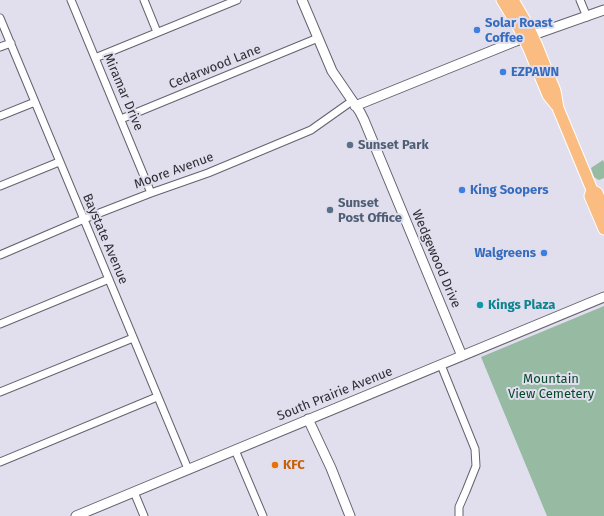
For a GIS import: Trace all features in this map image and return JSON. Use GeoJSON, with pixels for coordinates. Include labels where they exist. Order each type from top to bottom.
{"type":"FeatureCollection","features":[{"type":"Feature","properties":{"kind":"main road"},"geometry":{"type":"LineString","coordinates":[[502,0],[528,37]]}},
{"type":"Feature","properties":{"kind":"main road"},"geometry":{"type":"LineString","coordinates":[[512,0],[528,37],[555,91],[558,108],[592,190],[597,193],[604,209]]}},
{"type":"Feature","properties":{"kind":"main road"},"geometry":{"type":"LineString","coordinates":[[592,190],[590,196],[604,229]]}},
{"type":"Feature","properties":{"kind":"street","name":"Miramar Drive"},"geometry":{"type":"LineString","coordinates":[[71,0],[151,193]]}},
{"type":"Feature","properties":{"kind":"street"},"geometry":{"type":"LineString","coordinates":[[144,0],[157,32]]}},
{"type":"Feature","properties":{"kind":"street"},"geometry":{"type":"LineString","coordinates":[[95,58],[237,0]]}},
{"type":"Feature","properties":{"kind":"street","name":"Wedgewood Drive"},"geometry":{"type":"LineString","coordinates":[[302,0],[332,71],[364,120],[462,356]]}},
{"type":"Feature","properties":{"kind":"street"},"geometry":{"type":"LineString","coordinates":[[580,0],[587,17]]}},
{"type":"Feature","properties":{"kind":"street","name":"Moore Avenue"},"geometry":{"type":"LineString","coordinates":[[0,254],[84,219],[208,173],[311,130],[354,104],[528,37],[604,10]]}},
{"type":"Feature","properties":{"kind":"street","name":"Baystate Avenue"},"geometry":{"type":"LineString","coordinates":[[0,18],[188,470]]}},
{"type":"Feature","properties":{"kind":"street","name":"Cedarwood Lane"},"geometry":{"type":"LineString","coordinates":[[121,119],[318,38]]}},
{"type":"Feature","properties":{"kind":"street"},"geometry":{"type":"LineString","coordinates":[[0,47],[11,43]]}},
{"type":"Feature","properties":{"kind":"street"},"geometry":{"type":"LineString","coordinates":[[0,116],[34,102]]}},
{"type":"Feature","properties":{"kind":"street"},"geometry":{"type":"LineString","coordinates":[[0,186],[59,162]]}},
{"type":"Feature","properties":{"kind":"street"},"geometry":{"type":"LineString","coordinates":[[0,324],[109,279]]}},
{"type":"Feature","properties":{"kind":"street","name":"South Prairie Avenue"},"geometry":{"type":"LineString","coordinates":[[76,516],[602,298]]}},
{"type":"Feature","properties":{"kind":"street"},"geometry":{"type":"LineString","coordinates":[[0,392],[133,338]]}},
{"type":"Feature","properties":{"kind":"street"},"geometry":{"type":"LineString","coordinates":[[441,365],[475,449],[476,466],[459,507],[459,516]]}},
{"type":"Feature","properties":{"kind":"street"},"geometry":{"type":"LineString","coordinates":[[0,462],[157,397]]}},
{"type":"Feature","properties":{"kind":"street"},"geometry":{"type":"LineString","coordinates":[[308,419],[331,468],[350,516]]}},
{"type":"Feature","properties":{"kind":"street"},"geometry":{"type":"LineString","coordinates":[[235,450],[263,516]]}},
{"type":"Feature","properties":{"kind":"street"},"geometry":{"type":"LineString","coordinates":[[134,492],[144,516]]}},
{"type":"Feature","properties":{"kind":"street"},"geometry":{"type":"LineString","coordinates":[[459,507],[465,516]]}},
{"type":"Feature","properties":{"kind":"green space"},"geometry":{"type":"Polygon","coordinates":[[[603,160],[604,178],[599,180],[594,177],[591,168],[603,160]]]}},
{"type":"Feature","properties":{"kind":"green space","name":"Mountain View Cemetery"},"geometry":{"type":"Polygon","coordinates":[[[604,306],[604,516],[547,516],[481,357],[604,306]]]}},
{"type":"Feature","properties":{"kind":"place","name":"Solar Roast Coffee"},"geometry":{"type":"Point","coordinates":[477,30]}},
{"type":"Feature","properties":{"kind":"place","name":"EZPAWN"},"geometry":{"type":"Point","coordinates":[503,72]}},
{"type":"Feature","properties":{"kind":"place","name":"Sunset Park"},"geometry":{"type":"Point","coordinates":[350,145]}},
{"type":"Feature","properties":{"kind":"place","name":"King Soopers"},"geometry":{"type":"Point","coordinates":[462,190]}},
{"type":"Feature","properties":{"kind":"place","name":"Sunset Post Office"},"geometry":{"type":"Point","coordinates":[330,210]}},
{"type":"Feature","properties":{"kind":"place","name":"Walgreens"},"geometry":{"type":"Point","coordinates":[544,253]}},
{"type":"Feature","properties":{"kind":"place","name":"Kings Plaza"},"geometry":{"type":"Point","coordinates":[480,305]}},
{"type":"Feature","properties":{"kind":"place","name":"KFC"},"geometry":{"type":"Point","coordinates":[275,465]}}]}
